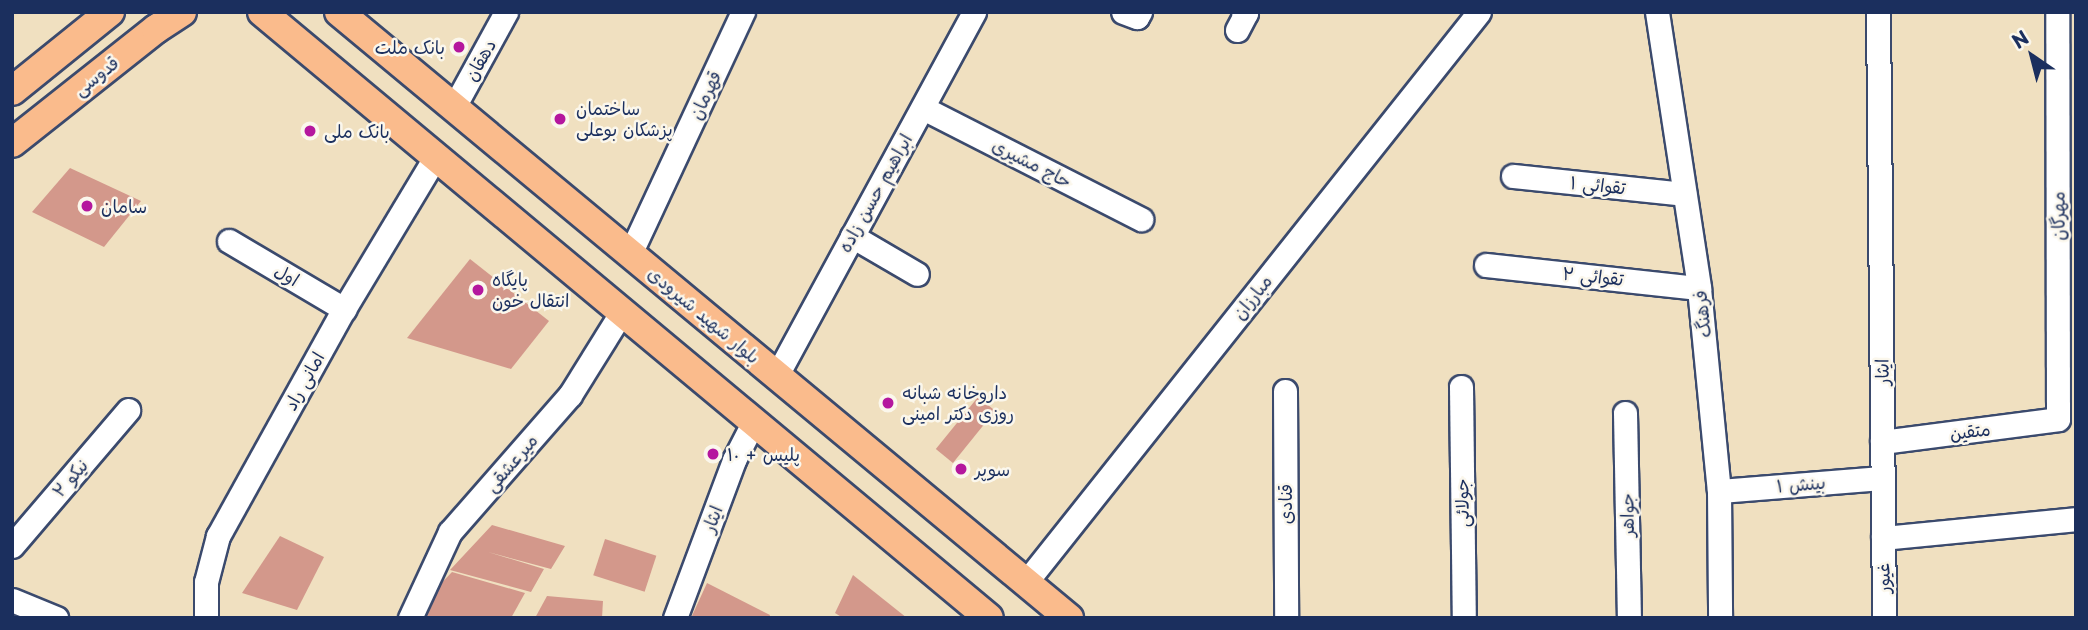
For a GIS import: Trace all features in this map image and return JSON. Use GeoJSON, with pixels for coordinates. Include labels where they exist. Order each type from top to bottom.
{"type":"FeatureCollection","features":[{"type":"Feature","properties":{"kind":"main road"},"geometry":{"type":"LineString","coordinates":[[12,92],[110,12]]}},
{"type":"Feature","properties":{"kind":"main road","name":"قدوسی"},"geometry":{"type":"LineString","coordinates":[[12,143],[161,21],[182,12]]}},
{"type":"Feature","properties":{"kind":"main road"},"geometry":{"type":"LineString","coordinates":[[262,12],[989,618]]}},
{"type":"Feature","properties":{"kind":"main road","name":"بلوار شهید شیرودی"},"geometry":{"type":"LineString","coordinates":[[339,12],[1069,618]]}},
{"type":"Feature","properties":{"kind":"street","name":"دهقان"},"geometry":{"type":"LineString","coordinates":[[454,107],[506,12]]}},
{"type":"Feature","properties":{"kind":"street","name":"قهرمان"},"geometry":{"type":"LineString","coordinates":[[630,254],[743,12]]}},
{"type":"Feature","properties":{"kind":"street","name":"ابراهیم حسن زاده"},"geometry":{"type":"LineString","coordinates":[[777,375],[974,12]]}},
{"type":"Feature","properties":{"kind":"street","name":"مبارزان"},"geometry":{"type":"LineString","coordinates":[[1026,582],[1479,12]]}},
{"type":"Feature","properties":{"kind":"street","name":"فرهنگ"},"geometry":{"type":"LineString","coordinates":[[1657,12],[1699,288],[1719,491],[1720,618]]}},
{"type":"Feature","properties":{"kind":"street","name":"ایثار"},"geometry":{"type":"LineString","coordinates":[[1878,12],[1883,538]]}},
{"type":"Feature","properties":{"kind":"street","name":"مهرگان"},"geometry":{"type":"LineString","coordinates":[[2057,12],[2067,143],[2067,300],[2058,419]]}},
{"type":"Feature","properties":{"kind":"street","name":"حاج مشیری"},"geometry":{"type":"LineString","coordinates":[[923,107],[1141,219]]}},
{"type":"Feature","properties":{"kind":"street","name":"امانی راد"},"geometry":{"type":"LineString","coordinates":[[206,618],[206,582],[218,536],[344,309],[436,156]]}},
{"type":"Feature","properties":{"kind":"street","name":"تقوائی ۱"},"geometry":{"type":"LineString","coordinates":[[1513,176],[1684,194]]}},
{"type":"Feature","properties":{"kind":"street"},"geometry":{"type":"LineString","coordinates":[[852,236],[917,274]]}},
{"type":"Feature","properties":{"kind":"street","name":"اول"},"geometry":{"type":"LineString","coordinates":[[229,241],[344,309]]}},
{"type":"Feature","properties":{"kind":"street","name":"تقوائی ۲"},"geometry":{"type":"LineString","coordinates":[[1486,265],[1699,288]]}},
{"type":"Feature","properties":{"kind":"street","name":"میرعشقی"},"geometry":{"type":"LineString","coordinates":[[410,618],[450,532],[570,395],[621,313]]}},
{"type":"Feature","properties":{"kind":"street","name":"جولائی"},"geometry":{"type":"LineString","coordinates":[[1461,387],[1464,618]]}},
{"type":"Feature","properties":{"kind":"street","name":"قنادی"},"geometry":{"type":"LineString","coordinates":[[1285,391],[1286,618]]}},
{"type":"Feature","properties":{"kind":"street","name":"نیکو ۲"},"geometry":{"type":"LineString","coordinates":[[12,546],[128,410]]}},
{"type":"Feature","properties":{"kind":"street","name":"جواهر"},"geometry":{"type":"LineString","coordinates":[[1625,413],[1629,618]]}},
{"type":"Feature","properties":{"kind":"street","name":"متقین"},"geometry":{"type":"LineString","coordinates":[[1882,442],[2058,419]]}},
{"type":"Feature","properties":{"kind":"street","name":"ایثار"},"geometry":{"type":"LineString","coordinates":[[675,618],[734,460],[753,423]]}},
{"type":"Feature","properties":{"kind":"street","name":"بینش ۱"},"geometry":{"type":"LineString","coordinates":[[1719,491],[1882,478]]}},
{"type":"Feature","properties":{"kind":"street"},"geometry":{"type":"LineString","coordinates":[[1883,538],[2076,519]]}},
{"type":"Feature","properties":{"kind":"street","name":"غیور"},"geometry":{"type":"LineString","coordinates":[[1883,538],[1884,618]]}},
{"type":"Feature","properties":{"kind":"street"},"geometry":{"type":"LineString","coordinates":[[12,600],[56,618]]}},
{"type":"Feature","properties":{"kind":"building","name":"سامان"},"geometry":{"type":"Polygon","coordinates":[[[70,168],[141,201],[104,247],[32,212],[70,168]]]}},
{"type":"Feature","properties":{"kind":"building","name":"پایگاه انتقال خون"},"geometry":{"type":"Polygon","coordinates":[[[470,259],[549,321],[511,369],[407,338],[470,259]]]}},
{"type":"Feature","properties":{"kind":"building"},"geometry":{"type":"Polygon","coordinates":[[[978,397],[995,411],[953,463],[936,449],[978,397]]]}},
{"type":"Feature","properties":{"kind":"building"},"geometry":{"type":"Polygon","coordinates":[[[492,525],[565,546],[551,569],[488,552],[544,569],[531,592],[450,570],[492,525]]]}},
{"type":"Feature","properties":{"kind":"building"},"geometry":{"type":"Polygon","coordinates":[[[280,536],[324,557],[297,610],[242,593],[280,536]]]}},
{"type":"Feature","properties":{"kind":"building"},"geometry":{"type":"Polygon","coordinates":[[[605,539],[656,556],[645,592],[593,575],[605,539]]]}},
{"type":"Feature","properties":{"kind":"building"},"geometry":{"type":"Polygon","coordinates":[[[452,572],[525,593],[511,618],[423,618],[431,594],[452,572]]]}},
{"type":"Feature","properties":{"kind":"building"},"geometry":{"type":"Polygon","coordinates":[[[853,575],[907,618],[843,618],[835,613],[853,575]]]}},
{"type":"Feature","properties":{"kind":"building"},"geometry":{"type":"Polygon","coordinates":[[[707,583],[770,615],[769,618],[691,618],[707,583]]]}},
{"type":"Feature","properties":{"kind":"building"},"geometry":{"type":"Polygon","coordinates":[[[547,596],[603,601],[602,618],[535,618],[547,596]]]}},
{"type":"Feature","properties":{"kind":"place","name":"بانک ملت"},"geometry":{"type":"Point","coordinates":[459,47]}},
{"type":"Feature","properties":{"kind":"place","name":"ساختمان پزشکان بوعلی"},"geometry":{"type":"Point","coordinates":[560,119]}},
{"type":"Feature","properties":{"kind":"place","name":"بانک ملی"},"geometry":{"type":"Point","coordinates":[310,131]}},
{"type":"Feature","properties":{"kind":"place","name":"سامان"},"geometry":{"type":"Point","coordinates":[87,206]}},
{"type":"Feature","properties":{"kind":"place","name":"پایگاه انتقال خون"},"geometry":{"type":"Point","coordinates":[478,290]}},
{"type":"Feature","properties":{"kind":"place","name":"داروخانه شبانه روزی دکتر امینی"},"geometry":{"type":"Point","coordinates":[888,403]}},
{"type":"Feature","properties":{"kind":"place","name":"پلیس + ۱۰"},"geometry":{"type":"Point","coordinates":[713,454]}},
{"type":"Feature","properties":{"kind":"place","name":"سوپر"},"geometry":{"type":"Point","coordinates":[961,469]}}]}
